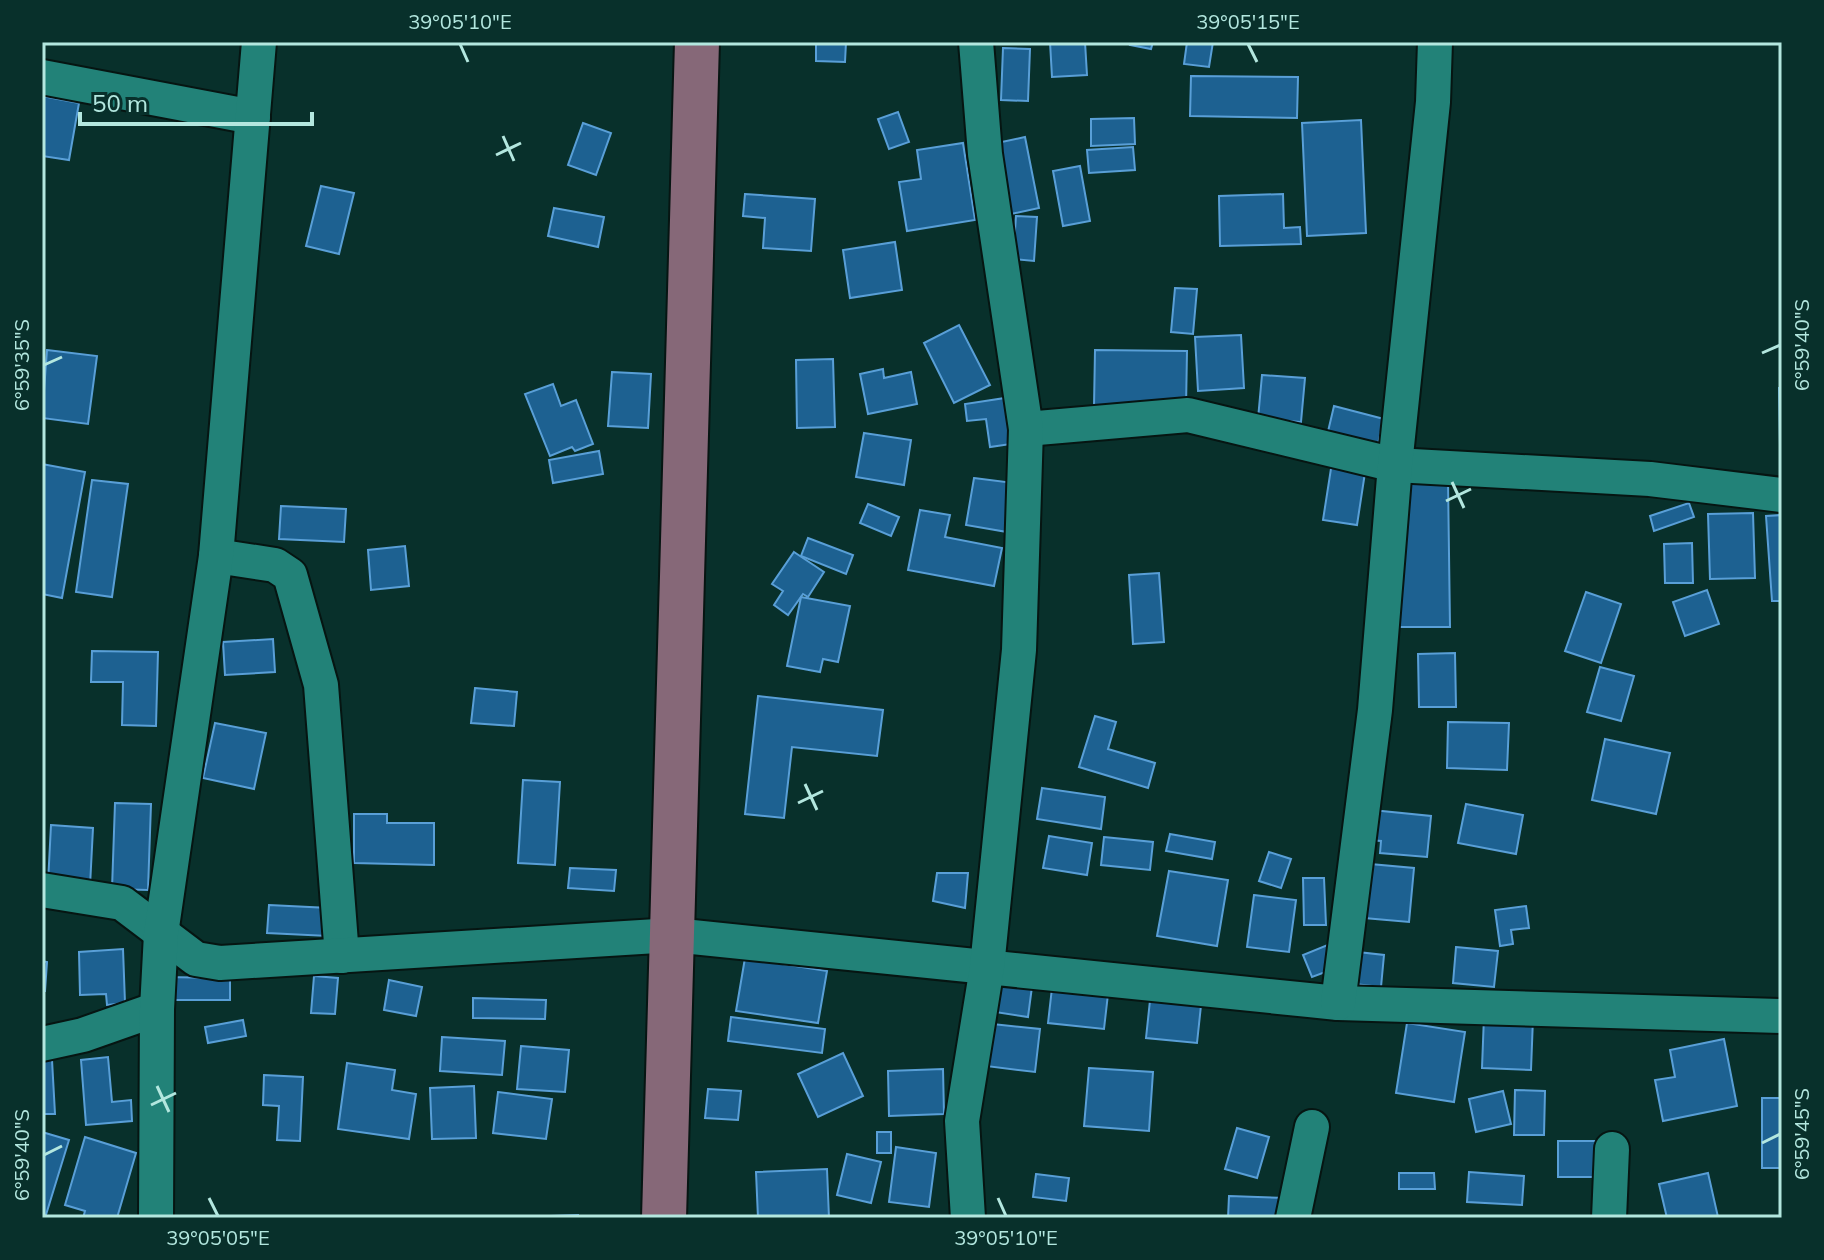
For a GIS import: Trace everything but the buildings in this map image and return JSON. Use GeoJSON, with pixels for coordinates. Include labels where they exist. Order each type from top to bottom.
{"type":"FeatureCollection","features":[{"type":"Feature","properties":{"kind":"main road"},"geometry":{"type":"LineString","coordinates":[[664,1218],[697,42]]}},
{"type":"Feature","properties":{"kind":"street"},"geometry":{"type":"LineString","coordinates":[[156,1218],[157,1009],[161,934],[216,556],[259,42]]}},
{"type":"Feature","properties":{"kind":"street"},"geometry":{"type":"LineString","coordinates":[[968,1218],[962,1121],[987,967],[1019,650],[1026,429],[985,154],[976,42]]}},
{"type":"Feature","properties":{"kind":"street"},"geometry":{"type":"LineString","coordinates":[[1338,1003],[1375,710],[1395,465],[1433,102],[1435,42]]}},
{"type":"Feature","properties":{"kind":"street"},"geometry":{"type":"LineString","coordinates":[[42,77],[253,117]]}},
{"type":"Feature","properties":{"kind":"street"},"geometry":{"type":"LineString","coordinates":[[1026,429],[1188,415],[1395,465],[1650,479],[1782,495]]}},
{"type":"Feature","properties":{"kind":"street"},"geometry":{"type":"LineString","coordinates":[[216,556],[275,565],[290,575],[321,685],[342,956]]}},
{"type":"Feature","properties":{"kind":"street"},"geometry":{"type":"LineString","coordinates":[[42,890],[122,903],[196,959],[220,963],[673,935],[1338,1003],[1782,1016]]}},
{"type":"Feature","properties":{"kind":"street"},"geometry":{"type":"LineString","coordinates":[[42,1044],[83,1035],[157,1009]]}},
{"type":"Feature","properties":{"kind":"street"},"geometry":{"type":"LineString","coordinates":[[1293,1218],[1312,1127]]}},
{"type":"Feature","properties":{"kind":"street"},"geometry":{"type":"LineString","coordinates":[[1609,1218],[1612,1149]]}}]}
